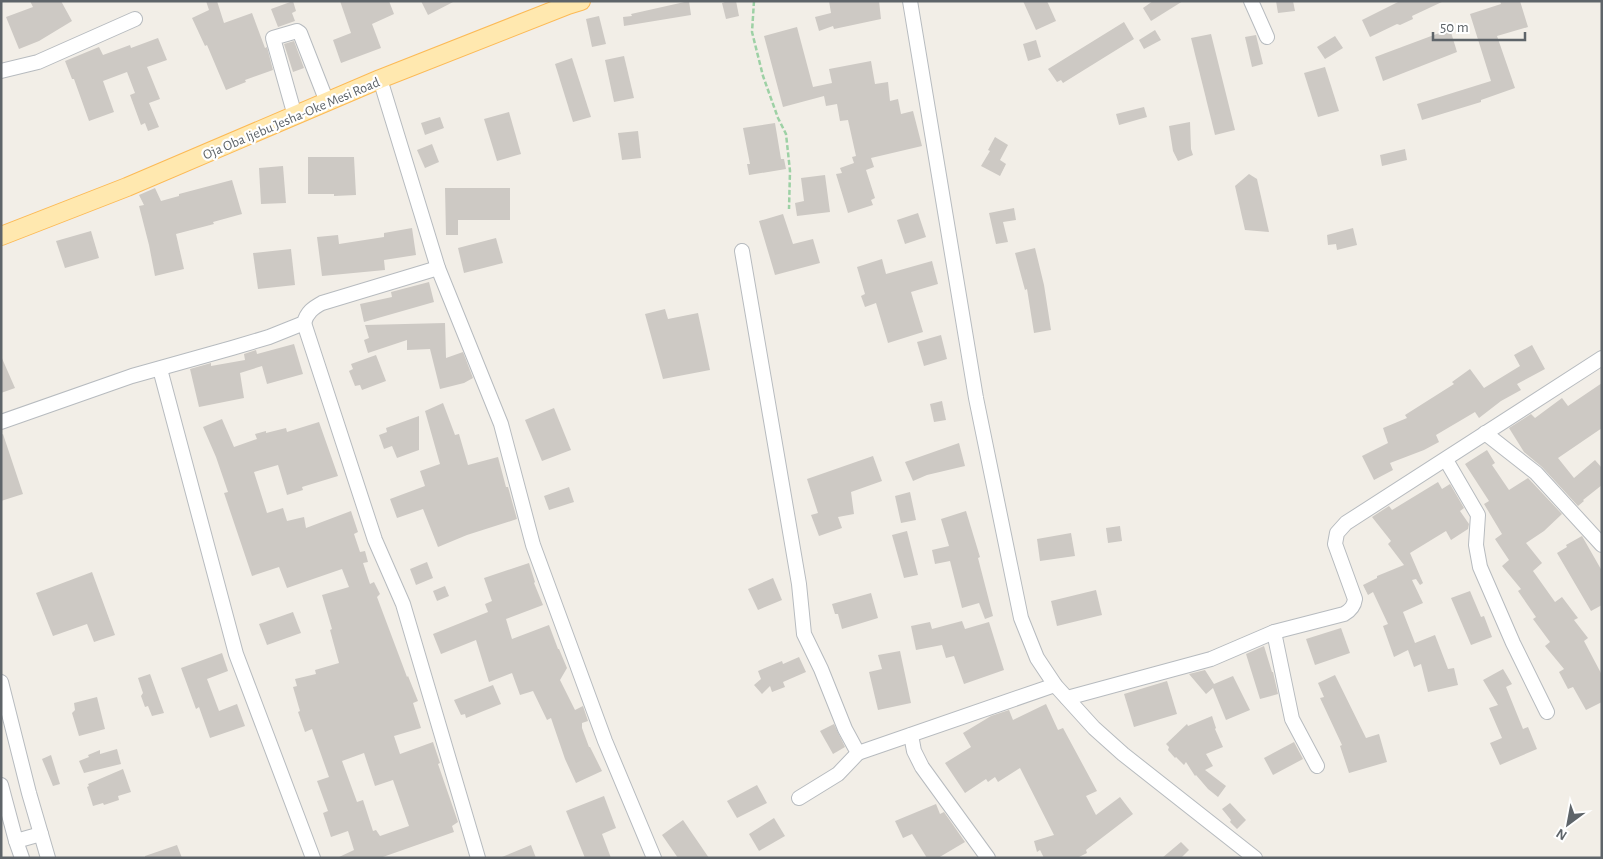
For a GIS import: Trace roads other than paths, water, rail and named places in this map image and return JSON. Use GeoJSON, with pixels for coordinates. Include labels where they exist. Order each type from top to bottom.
{"type":"FeatureCollection","features":[{"type":"Feature","properties":{"kind":"main road","name":"Oja Oba Ijebu Jesha-Oke Mesi Road"},"geometry":{"type":"LineString","coordinates":[[1,236],[127,188],[380,80],[581,1]]}},
{"type":"Feature","properties":{"kind":"street"},"geometry":{"type":"LineString","coordinates":[[910,1],[976,398],[1022,618],[1037,658],[1054,685],[1094,728],[1255,858]]}},
{"type":"Feature","properties":{"kind":"street"},"geometry":{"type":"LineString","coordinates":[[1251,1],[1267,37]]}},
{"type":"Feature","properties":{"kind":"street"},"geometry":{"type":"LineString","coordinates":[[1,71],[38,62],[135,19]]}},
{"type":"Feature","properties":{"kind":"street"},"geometry":{"type":"LineString","coordinates":[[295,116],[273,38],[297,31],[300,33],[327,102]]}},
{"type":"Feature","properties":{"kind":"street"},"geometry":{"type":"LineString","coordinates":[[380,80],[438,268],[501,424],[536,554],[605,741],[654,858]]}},
{"type":"Feature","properties":{"kind":"street"},"geometry":{"type":"LineString","coordinates":[[742,251],[799,584],[804,634],[821,669],[845,729],[858,753]]}},
{"type":"Feature","properties":{"kind":"street"},"geometry":{"type":"LineString","coordinates":[[438,268],[322,303],[310,310],[304,323],[374,540],[403,604],[478,858]]}},
{"type":"Feature","properties":{"kind":"street"},"geometry":{"type":"LineString","coordinates":[[1,422],[132,376],[269,337],[304,323]]}},
{"type":"Feature","properties":{"kind":"street"},"geometry":{"type":"LineString","coordinates":[[1067,698],[1211,659],[1274,632],[1344,614],[1352,608],[1355,599],[1335,544],[1338,533],[1346,523],[1602,358]]}},
{"type":"Feature","properties":{"kind":"street"},"geometry":{"type":"LineString","coordinates":[[160,369],[236,654],[313,858]]}},
{"type":"Feature","properties":{"kind":"street"},"geometry":{"type":"LineString","coordinates":[[1485,433],[1536,473],[1602,545]]}},
{"type":"Feature","properties":{"kind":"street"},"geometry":{"type":"LineString","coordinates":[[1446,460],[1478,515],[1476,546],[1480,566],[1513,643],[1547,712]]}},
{"type":"Feature","properties":{"kind":"street"},"geometry":{"type":"LineString","coordinates":[[1274,632],[1292,719],[1317,766]]}},
{"type":"Feature","properties":{"kind":"street"},"geometry":{"type":"LineString","coordinates":[[1,682],[48,858]]}},
{"type":"Feature","properties":{"kind":"street"},"geometry":{"type":"LineString","coordinates":[[799,798],[838,774],[858,753],[1054,685]]}},
{"type":"Feature","properties":{"kind":"street"},"geometry":{"type":"LineString","coordinates":[[911,735],[914,751],[922,767],[988,858]]}},
{"type":"Feature","properties":{"kind":"street"},"geometry":{"type":"LineString","coordinates":[[1,786],[22,858]]}},
{"type":"Feature","properties":{"kind":"street"},"geometry":{"type":"LineString","coordinates":[[16,841],[41,834]]}}]}
